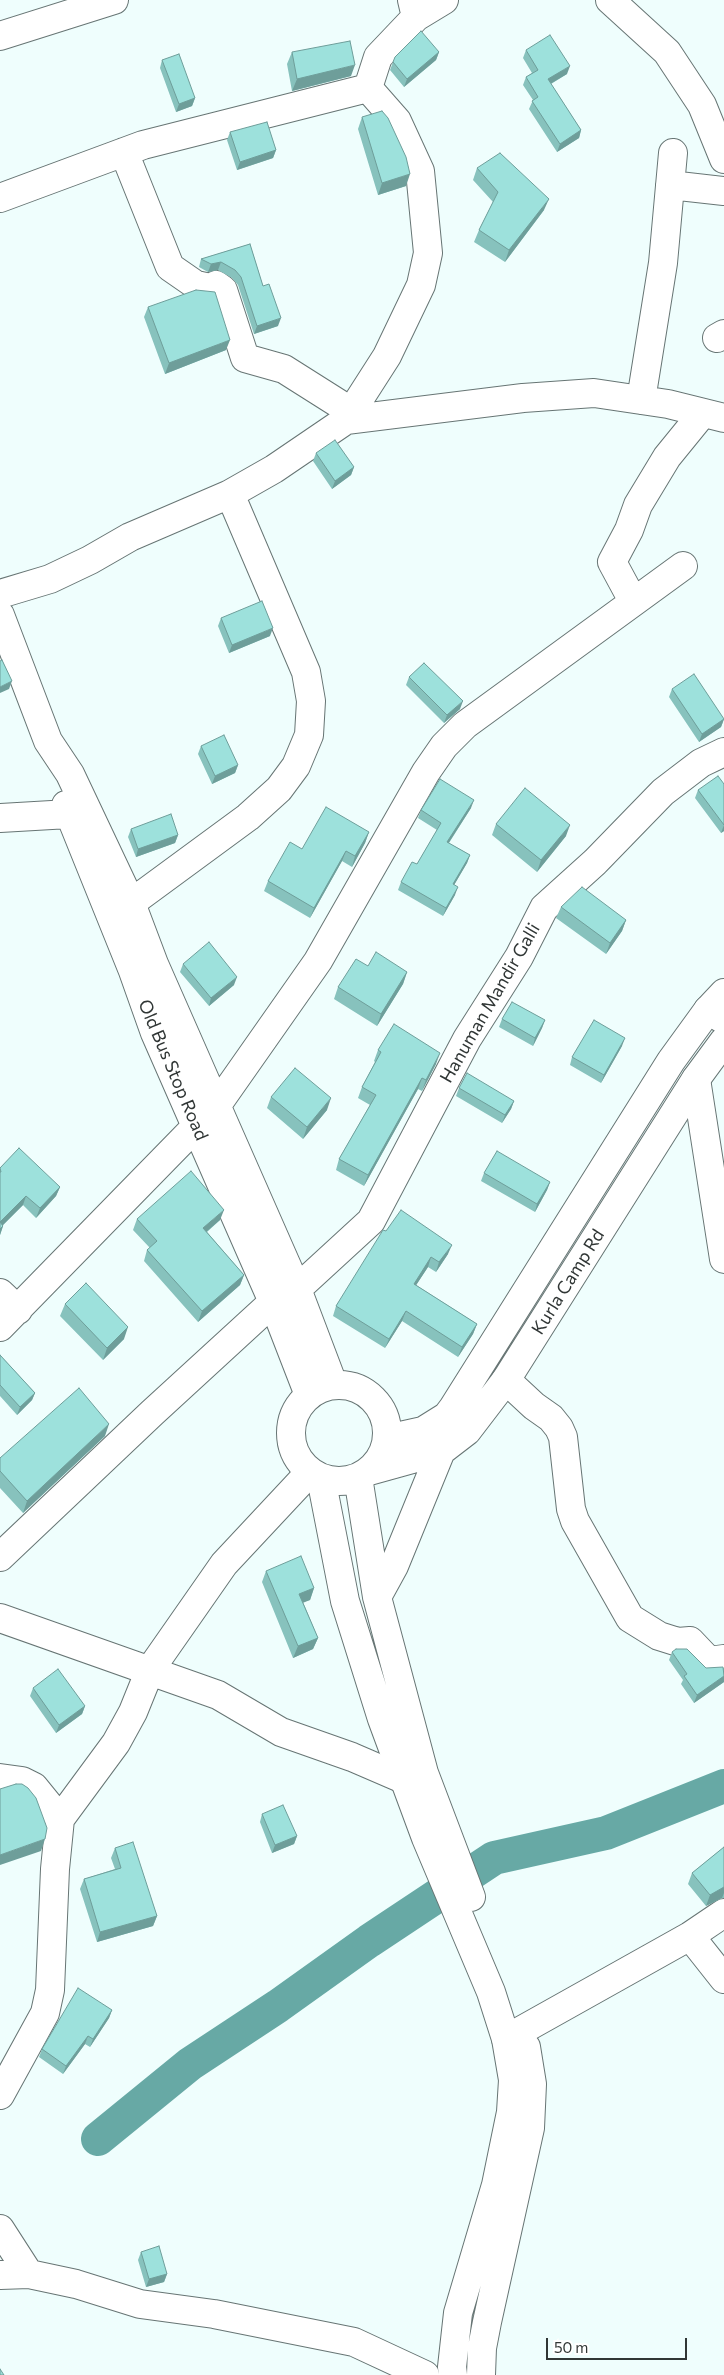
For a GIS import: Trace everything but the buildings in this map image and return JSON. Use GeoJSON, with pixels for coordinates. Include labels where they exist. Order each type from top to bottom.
{"type":"FeatureCollection","features":[{"type":"Feature","properties":{"kind":"street"},"geometry":{"type":"LineString","coordinates":[[0,36],[114,0]]}},
{"type":"Feature","properties":{"kind":"street"},"geometry":{"type":"LineString","coordinates":[[368,88],[378,57],[414,8],[444,0]]}},
{"type":"Feature","properties":{"kind":"street"},"geometry":{"type":"LineString","coordinates":[[610,0],[666,52],[702,105],[724,159]]}},
{"type":"Feature","properties":{"kind":"street"},"geometry":{"type":"LineString","coordinates":[[0,198],[143,145],[368,88]]}},
{"type":"Feature","properties":{"kind":"street"},"geometry":{"type":"LineString","coordinates":[[0,594],[50,579],[90,560],[130,537],[230,494],[274,469],[349,416],[387,356],[421,285],[428,253],[420,172],[397,121],[368,88]]}},
{"type":"Feature","properties":{"kind":"street"},"geometry":{"type":"LineString","coordinates":[[124,152],[170,267],[196,284],[210,288],[216,284],[223,290],[245,358],[284,369],[349,416],[523,398],[594,393],[668,404],[713,416]]}},
{"type":"Feature","properties":{"kind":"street"},"geometry":{"type":"LineString","coordinates":[[641,400],[662,263],[673,153]]}},
{"type":"Feature","properties":{"kind":"street"},"geometry":{"type":"LineString","coordinates":[[670,185],[724,191]]}},
{"type":"Feature","properties":{"kind":"street"},"geometry":{"type":"LineString","coordinates":[[633,601],[612,562],[629,530],[638,504],[667,457],[713,416]]}},
{"type":"Feature","properties":{"kind":"street"},"geometry":{"type":"LineString","coordinates":[[130,904],[248,817],[279,789],[296,766],[309,735],[311,701],[306,672],[230,494]]}},
{"type":"Feature","properties":{"kind":"street"},"geometry":{"type":"LineString","coordinates":[[6,1310],[217,1105],[318,961],[426,772],[444,746],[465,725],[683,566]]}},
{"type":"Feature","properties":{"kind":"street","name":"Old Bus Stop Road"},"geometry":{"type":"LineString","coordinates":[[0,615],[48,742],[52,772],[69,814],[143,967],[217,1105],[297,1289],[333,1384]]}},
{"type":"Feature","properties":{"kind":"street","name":"Old Bus Stop Road"},"geometry":{"type":"LineString","coordinates":[[48,742],[70,774],[130,904],[154,1033],[273,1302],[308,1394]]}},
{"type":"Feature","properties":{"kind":"street","name":"Hanuman Mandir Galli"},"geometry":{"type":"LineString","coordinates":[[0,1557],[273,1302],[297,1289],[371,1221],[454,1063],[519,957],[544,908],[595,862],[663,792],[701,763],[724,752]]}},
{"type":"Feature","properties":{"kind":"street"},"geometry":{"type":"LineString","coordinates":[[0,818],[69,814]]}},
{"type":"Feature","properties":{"kind":"street","name":"Kurla Camp Rd"},"geometry":{"type":"LineString","coordinates":[[387,1439],[423,1431],[447,1416],[454,1408],[671,1061],[719,1008]]}},
{"type":"Feature","properties":{"kind":"street","name":"Kurla Camp Rd"},"geometry":{"type":"LineString","coordinates":[[316,1475],[339,1481],[440,1452],[467,1431],[506,1380],[696,1080],[724,1041]]}},
{"type":"Feature","properties":{"kind":"street"},"geometry":{"type":"LineString","coordinates":[[696,1080],[724,1259]]}},
{"type":"Feature","properties":{"kind":"street"},"geometry":{"type":"LineString","coordinates":[[506,1380],[534,1406],[551,1418],[559,1428],[563,1437],[571,1509],[575,1521],[630,1618],[659,1636],[678,1642],[690,1641],[709,1661],[724,1660]]}},
{"type":"Feature","properties":{"kind":"street"},"geometry":{"type":"LineString","coordinates":[[414,1776],[377,1597],[363,1474],[384,1451],[387,1439],[384,1414],[368,1394],[346,1384],[333,1384],[308,1394],[295,1412],[290,1434],[296,1455],[316,1475],[346,1601],[436,1835],[482,1948],[532,2084],[530,2128],[487,2322],[482,2348],[480,2375]]}},
{"type":"Feature","properties":{"kind":"street"},"geometry":{"type":"LineString","coordinates":[[377,1597],[394,1566],[440,1452]]}},
{"type":"Feature","properties":{"kind":"street"},"geometry":{"type":"LineString","coordinates":[[0,2096],[44,2013],[50,1990],[56,1869],[75,1800],[116,1743],[129,1720],[150,1670],[224,1564],[316,1475]]}},
{"type":"Feature","properties":{"kind":"street"},"geometry":{"type":"LineString","coordinates":[[0,1618],[218,1695],[281,1732],[414,1776]]}},
{"type":"Feature","properties":{"kind":"street"},"geometry":{"type":"LineString","coordinates":[[0,1778],[22,1780],[34,1787],[75,1800]]}},
{"type":"Feature","properties":{"kind":"street"},"geometry":{"type":"LineString","coordinates":[[514,2035],[690,1936],[724,1913]]}},
{"type":"Feature","properties":{"kind":"street"},"geometry":{"type":"LineString","coordinates":[[690,1936],[724,1979]]}},
{"type":"Feature","properties":{"kind":"street"},"geometry":{"type":"LineString","coordinates":[[453,2375],[458,2313],[496,2185],[511,2112],[514,2035]]}},
{"type":"Feature","properties":{"kind":"street"},"geometry":{"type":"LineString","coordinates":[[0,2229],[29,2274]]}},
{"type":"Feature","properties":{"kind":"street"},"geometry":{"type":"LineString","coordinates":[[0,2275],[29,2274],[76,2284],[140,2304],[214,2314],[354,2342],[425,2375]]}},
{"type":"Feature","properties":{"kind":"waterway"},"geometry":{"type":"LineString","coordinates":[[98,2139],[190,2064],[494,1858],[606,1833],[724,1786]]}}]}
